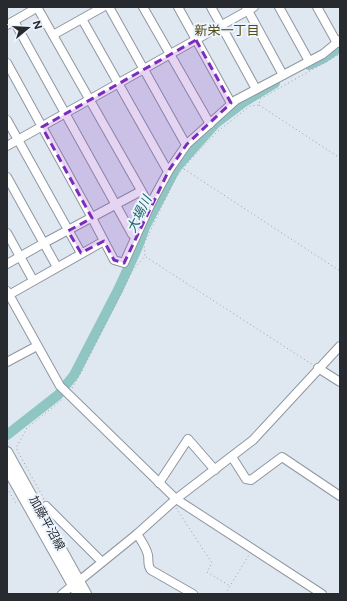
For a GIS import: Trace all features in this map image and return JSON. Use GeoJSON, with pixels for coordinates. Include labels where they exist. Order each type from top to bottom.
{"type":"FeatureCollection","features":[{"type":"Feature","properties":{"kind":"main road","name":"加藤平沼線"},"geometry":{"type":"LineString","coordinates":[[7,452],[76,587]]}},
{"type":"Feature","properties":{"kind":"main road","name":"加藤平沼線"},"geometry":{"type":"LineString","coordinates":[[7,468],[76,587],[86,594]]}},
{"type":"Feature","properties":{"kind":"street"},"geometry":{"type":"LineString","coordinates":[[135,237],[115,205],[65,114],[10,23],[37,7],[146,199],[151,203]]}},
{"type":"Feature","properties":{"kind":"street"},"geometry":{"type":"LineString","coordinates":[[53,35],[103,7]]}},
{"type":"Feature","properties":{"kind":"street"},"geometry":{"type":"LineString","coordinates":[[109,7],[185,143],[187,144]]}},
{"type":"Feature","properties":{"kind":"street"},"geometry":{"type":"LineString","coordinates":[[143,7],[210,124]]}},
{"type":"Feature","properties":{"kind":"street"},"geometry":{"type":"LineString","coordinates":[[178,7],[231,103]]}},
{"type":"Feature","properties":{"kind":"street"},"geometry":{"type":"LineString","coordinates":[[212,7],[256,89]]}},
{"type":"Feature","properties":{"kind":"street"},"geometry":{"type":"LineString","coordinates":[[279,7],[309,61]]}},
{"type":"Feature","properties":{"kind":"street"},"geometry":{"type":"LineString","coordinates":[[7,63],[114,260],[124,263],[151,203],[169,170],[187,144],[231,103],[323,54],[338,41],[317,7]]}},
{"type":"Feature","properties":{"kind":"street"},"geometry":{"type":"LineString","coordinates":[[7,146],[222,26],[249,8],[283,75]]}},
{"type":"Feature","properties":{"kind":"street"},"geometry":{"type":"LineString","coordinates":[[82,19],[166,168],[169,170]]}},
{"type":"Feature","properties":{"kind":"street"},"geometry":{"type":"LineString","coordinates":[[7,120],[81,253]]}},
{"type":"Feature","properties":{"kind":"street"},"geometry":{"type":"LineString","coordinates":[[7,177],[57,267]]}},
{"type":"Feature","properties":{"kind":"street"},"geometry":{"type":"LineString","coordinates":[[7,264],[142,191]]}},
{"type":"Feature","properties":{"kind":"street"},"geometry":{"type":"LineString","coordinates":[[7,233],[33,280]]}},
{"type":"Feature","properties":{"kind":"street"},"geometry":{"type":"LineString","coordinates":[[104,241],[8,294],[60,386],[159,483],[176,503],[253,549],[322,594]]}},
{"type":"Feature","properties":{"kind":"street"},"geometry":{"type":"LineString","coordinates":[[7,362],[37,346]]}},
{"type":"Feature","properties":{"kind":"street"},"geometry":{"type":"LineString","coordinates":[[62,594],[76,587],[102,562],[252,440],[340,346]]}},
{"type":"Feature","properties":{"kind":"street"},"geometry":{"type":"LineString","coordinates":[[318,368],[340,382]]}},
{"type":"Feature","properties":{"kind":"street"},"geometry":{"type":"LineString","coordinates":[[159,483],[188,439],[215,470]]}},
{"type":"Feature","properties":{"kind":"street"},"geometry":{"type":"LineString","coordinates":[[232,457],[246,479],[251,480],[282,457],[340,496]]}},
{"type":"Feature","properties":{"kind":"street"},"geometry":{"type":"LineString","coordinates":[[47,505],[102,562]]}},
{"type":"Feature","properties":{"kind":"street"},"geometry":{"type":"LineString","coordinates":[[137,534],[146,549],[148,564],[151,570],[193,594]]}},
{"type":"Feature","properties":{"kind":"path"},"geometry":{"type":"LineString","coordinates":[[259,105],[260,99],[340,54]]}},
{"type":"Feature","properties":{"kind":"path"},"geometry":{"type":"LineString","coordinates":[[47,505],[16,448],[26,428],[68,395],[82,371],[132,271],[145,256],[144,244],[176,177],[192,158],[218,131],[250,106],[259,105],[340,158]]}},
{"type":"Feature","properties":{"kind":"path"},"geometry":{"type":"LineString","coordinates":[[184,169],[340,271]]}},
{"type":"Feature","properties":{"kind":"path"},"geometry":{"type":"LineString","coordinates":[[145,256],[318,368]]}},
{"type":"Feature","properties":{"kind":"path"},"geometry":{"type":"LineString","coordinates":[[7,488],[17,505]]}},
{"type":"Feature","properties":{"kind":"path"},"geometry":{"type":"LineString","coordinates":[[176,503],[212,563],[207,572],[230,586]]}},
{"type":"Feature","properties":{"kind":"path"},"geometry":{"type":"LineString","coordinates":[[225,594],[253,549]]}},
{"type":"Feature","properties":{"kind":"highlighted area"},"geometry":{"type":"Polygon","coordinates":[[[196,40],[231,103],[187,144],[169,170],[124,263],[114,260],[104,241],[81,253],[68,231],[92,218],[42,127],[196,40]]]}},
{"type":"Feature","properties":{"kind":"waterway","name":"大場川"},"geometry":{"type":"LineString","coordinates":[[309,65],[324,58],[340,47]]}},
{"type":"Feature","properties":{"kind":"waterway","name":"大場川"},"geometry":{"type":"LineString","coordinates":[[7,435],[58,395],[74,375],[118,290],[137,249],[145,227],[176,168],[216,123],[244,102],[275,83]]}},
{"type":"Feature","properties":{"kind":"district","name":"新栄一丁目"},"geometry":{"type":"Point","coordinates":[227,30]}}]}
